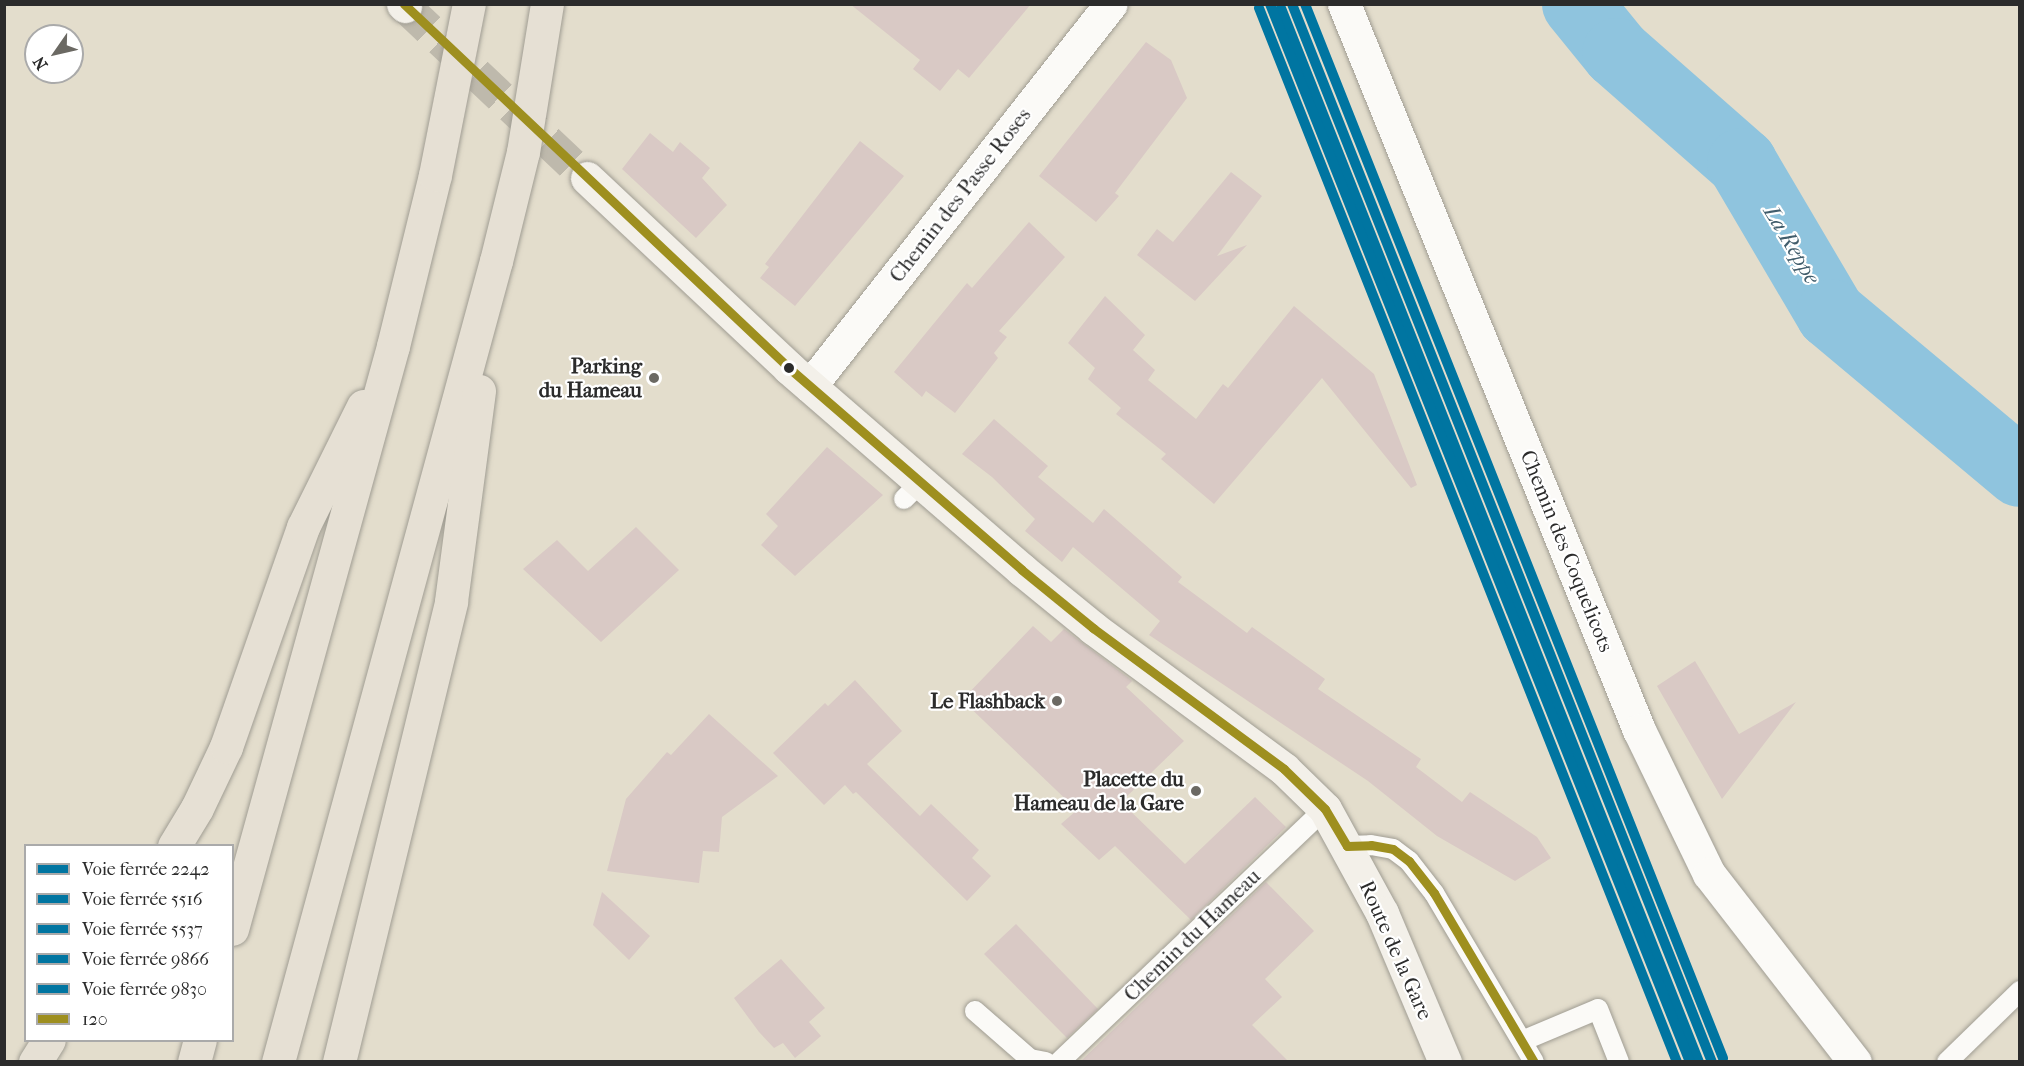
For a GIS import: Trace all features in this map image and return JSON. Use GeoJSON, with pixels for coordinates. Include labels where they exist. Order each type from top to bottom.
{"type":"FeatureCollection","features":[{"type":"Feature","properties":{"kind":"highway"},"geometry":{"type":"LineString","coordinates":[[234,922],[393,346],[435,175],[469,4]]}},
{"type":"Feature","properties":{"kind":"highway"},"geometry":{"type":"LineString","coordinates":[[278,1062],[496,261],[523,152],[547,4]]}},
{"type":"Feature","properties":{"kind":"highway"},"geometry":{"type":"LineString","coordinates":[[339,1062],[451,601],[496,261]]}},
{"type":"Feature","properties":{"kind":"highway"},"geometry":{"type":"LineString","coordinates":[[175,844],[197,808],[226,747],[303,527],[393,346]]}},
{"type":"Feature","properties":{"kind":"highway"},"geometry":{"type":"LineString","coordinates":[[35,1062],[48,1042]]}},
{"type":"Feature","properties":{"kind":"highway"},"geometry":{"type":"LineString","coordinates":[[194,1062],[200,1042]]}},
{"type":"Feature","properties":{"kind":"street","name":"Chemin des Passe Roses"},"geometry":{"type":"LineString","coordinates":[[810,386],[1111,4]]}},
{"type":"Feature","properties":{"kind":"street","name":"Chemin des Coquelicots"},"geometry":{"type":"LineString","coordinates":[[1344,4],[1638,730],[1710,874],[1855,1062]]}},
{"type":"Feature","properties":{"kind":"street","name":"Route de la Gare"},"geometry":{"type":"LineString","coordinates":[[587,178],[810,386],[912,491],[1284,769],[1325,809],[1382,913],[1445,1062]]}},
{"type":"Feature","properties":{"kind":"lane","name":"Chemin du Hameau"},"geometry":{"type":"LineString","coordinates":[[1059,1062],[1325,809]]}},
{"type":"Feature","properties":{"kind":"lane"},"geometry":{"type":"LineString","coordinates":[[1347,846],[1371,845],[1393,849],[1409,861],[1434,893],[1534,1062]]}},
{"type":"Feature","properties":{"kind":"lane"},"geometry":{"type":"LineString","coordinates":[[1947,1062],[2019,991]]}},
{"type":"Feature","properties":{"kind":"lane"},"geometry":{"type":"LineString","coordinates":[[1522,1041],[1598,1009],[1619,1062]]}},
{"type":"Feature","properties":{"kind":"lane"},"geometry":{"type":"LineString","coordinates":[[975,1011],[1030,1059],[1046,1062]]}},
{"type":"Feature","properties":{"kind":"building"},"geometry":{"type":"Polygon","coordinates":[[[850,4],[1031,4],[969,78],[958,69],[940,91],[913,69],[920,60],[850,4]]]}},
{"type":"Feature","properties":{"kind":"building"},"geometry":{"type":"Polygon","coordinates":[[[1146,42],[1171,60],[1187,98],[1115,193],[1119,196],[1096,222],[1039,176],[1146,42]]]}},
{"type":"Feature","properties":{"kind":"building"},"geometry":{"type":"Polygon","coordinates":[[[650,133],[673,152],[680,142],[710,168],[702,178],[727,205],[696,238],[622,169],[650,133]]]}},
{"type":"Feature","properties":{"kind":"building"},"geometry":{"type":"Polygon","coordinates":[[[860,141],[904,176],[795,306],[760,278],[769,267],[765,264],[860,141]]]}},
{"type":"Feature","properties":{"kind":"building"},"geometry":{"type":"Polygon","coordinates":[[[1231,172],[1262,196],[1217,256],[1247,245],[1195,301],[1137,255],[1157,229],[1173,242],[1231,172]]]}},
{"type":"Feature","properties":{"kind":"building"},"geometry":{"type":"Polygon","coordinates":[[[1029,222],[1065,257],[999,331],[1007,337],[994,353],[998,358],[955,413],[926,391],[922,397],[894,372],[967,283],[972,288],[1029,222]]]}},
{"type":"Feature","properties":{"kind":"building"},"geometry":{"type":"Polygon","coordinates":[[[1105,296],[1145,335],[1133,350],[1155,370],[1148,380],[1196,419],[1223,384],[1228,388],[1294,306],[1374,374],[1417,485],[1411,488],[1322,378],[1214,504],[1161,459],[1166,454],[1116,414],[1121,408],[1088,379],[1095,368],[1068,343],[1105,296]]]}},
{"type":"Feature","properties":{"kind":"building"},"geometry":{"type":"Polygon","coordinates":[[[994,419],[1048,466],[1038,477],[1093,523],[1104,509],[1182,577],[1178,582],[1247,633],[1252,627],[1325,679],[1318,689],[1421,759],[1416,767],[1462,802],[1470,792],[1537,837],[1551,858],[1515,881],[1437,836],[1368,781],[1149,635],[1160,621],[1073,547],[1062,562],[1025,531],[1035,519],[992,477],[962,454],[994,419]]]}},
{"type":"Feature","properties":{"kind":"building"},"geometry":{"type":"Polygon","coordinates":[[[827,447],[883,495],[795,576],[761,545],[778,526],[766,514],[827,447]]]}},
{"type":"Feature","properties":{"kind":"building"},"geometry":{"type":"Polygon","coordinates":[[[636,527],[679,570],[601,642],[523,569],[557,540],[588,571],[636,527]]]}},
{"type":"Feature","properties":{"kind":"building"},"geometry":{"type":"Polygon","coordinates":[[[1033,626],[1051,642],[1064,629],[1130,679],[1132,681],[1126,687],[1184,741],[1121,802],[1185,864],[1255,797],[1286,827],[1191,920],[1115,846],[1099,860],[1061,824],[1077,810],[962,700],[1033,626]]]}},
{"type":"Feature","properties":{"kind":"building"},"geometry":{"type":"Polygon","coordinates":[[[1695,661],[1739,734],[1796,702],[1722,799],[1657,686],[1695,661]]]}},
{"type":"Feature","properties":{"kind":"building"},"geometry":{"type":"Polygon","coordinates":[[[855,680],[902,731],[867,764],[920,816],[931,804],[979,850],[972,858],[991,876],[967,901],[856,792],[853,794],[845,785],[824,805],[773,753],[825,703],[828,706],[855,680]]]}},
{"type":"Feature","properties":{"kind":"building"},"geometry":{"type":"Polygon","coordinates":[[[709,714],[778,776],[722,817],[719,852],[703,851],[699,883],[607,871],[626,799],[667,752],[671,755],[709,714]]]}},
{"type":"Feature","properties":{"kind":"building"},"geometry":{"type":"Polygon","coordinates":[[[1266,882],[1314,931],[1265,979],[1282,997],[1252,1025],[1289,1062],[1080,1062],[1266,882]]]}},
{"type":"Feature","properties":{"kind":"building"},"geometry":{"type":"Polygon","coordinates":[[[602,892],[650,936],[629,960],[593,925],[602,892]]]}},
{"type":"Feature","properties":{"kind":"building"},"geometry":{"type":"Polygon","coordinates":[[[1016,924],[1098,1009],[1067,1038],[984,954],[1016,924]]]}},
{"type":"Feature","properties":{"kind":"building"},"geometry":{"type":"Polygon","coordinates":[[[781,959],[825,1008],[809,1022],[821,1036],[795,1058],[783,1043],[774,1048],[734,998],[781,959]]]}},
{"type":"Feature","properties":{"kind":"waterway","name":"La Reppe"},"geometry":{"type":"LineString","coordinates":[[1577,4],[1617,53],[1742,163],[1831,314],[2020,472]]}},
{"type":"Feature","properties":{"kind":"tunnel"},"geometry":{"type":"LineString","coordinates":[[405,6],[587,178]]}},
{"type":"Feature","properties":{"kind":"rail line","name":"5537"},"geometry":{"type":"LineString","coordinates":[[1270,4],[1690,1062]]}},
{"type":"Feature","properties":{"kind":"rail line","name":"2242"},"geometry":{"type":"LineString","coordinates":[[1292,4],[1712,1062]]}},
{"type":"Feature","properties":{"kind":"rail line","name":"9866"},"geometry":{"type":"LineString","coordinates":[[1305,4],[1723,1058]]}},
{"type":"Feature","properties":{"kind":"rail line","name":"9830"},"geometry":{"type":"LineString","coordinates":[[1259,8],[1677,1062]]}},
{"type":"Feature","properties":{"kind":"rail line","name":"5516"},"geometry":{"type":"LineString","coordinates":[[1281,8],[1699,1062]]}},
{"type":"Feature","properties":{"kind":"transit line","name":"120"},"geometry":{"type":"LineString","coordinates":[[404,4],[789,368],[1022,570],[1093,628],[1284,769],[1325,809],[1347,846],[1371,845],[1393,849],[1409,861],[1434,893],[1534,1062]]}},
{"type":"Feature","properties":{"kind":"place","name":"Parking du Hameau"},"geometry":{"type":"Point","coordinates":[654,378]}},
{"type":"Feature","properties":{"kind":"place","name":"Le Flashback"},"geometry":{"type":"Point","coordinates":[1057,701]}},
{"type":"Feature","properties":{"kind":"place","name":"Placette du Hameau de la Gare"},"geometry":{"type":"Point","coordinates":[1196,791]}}]}
